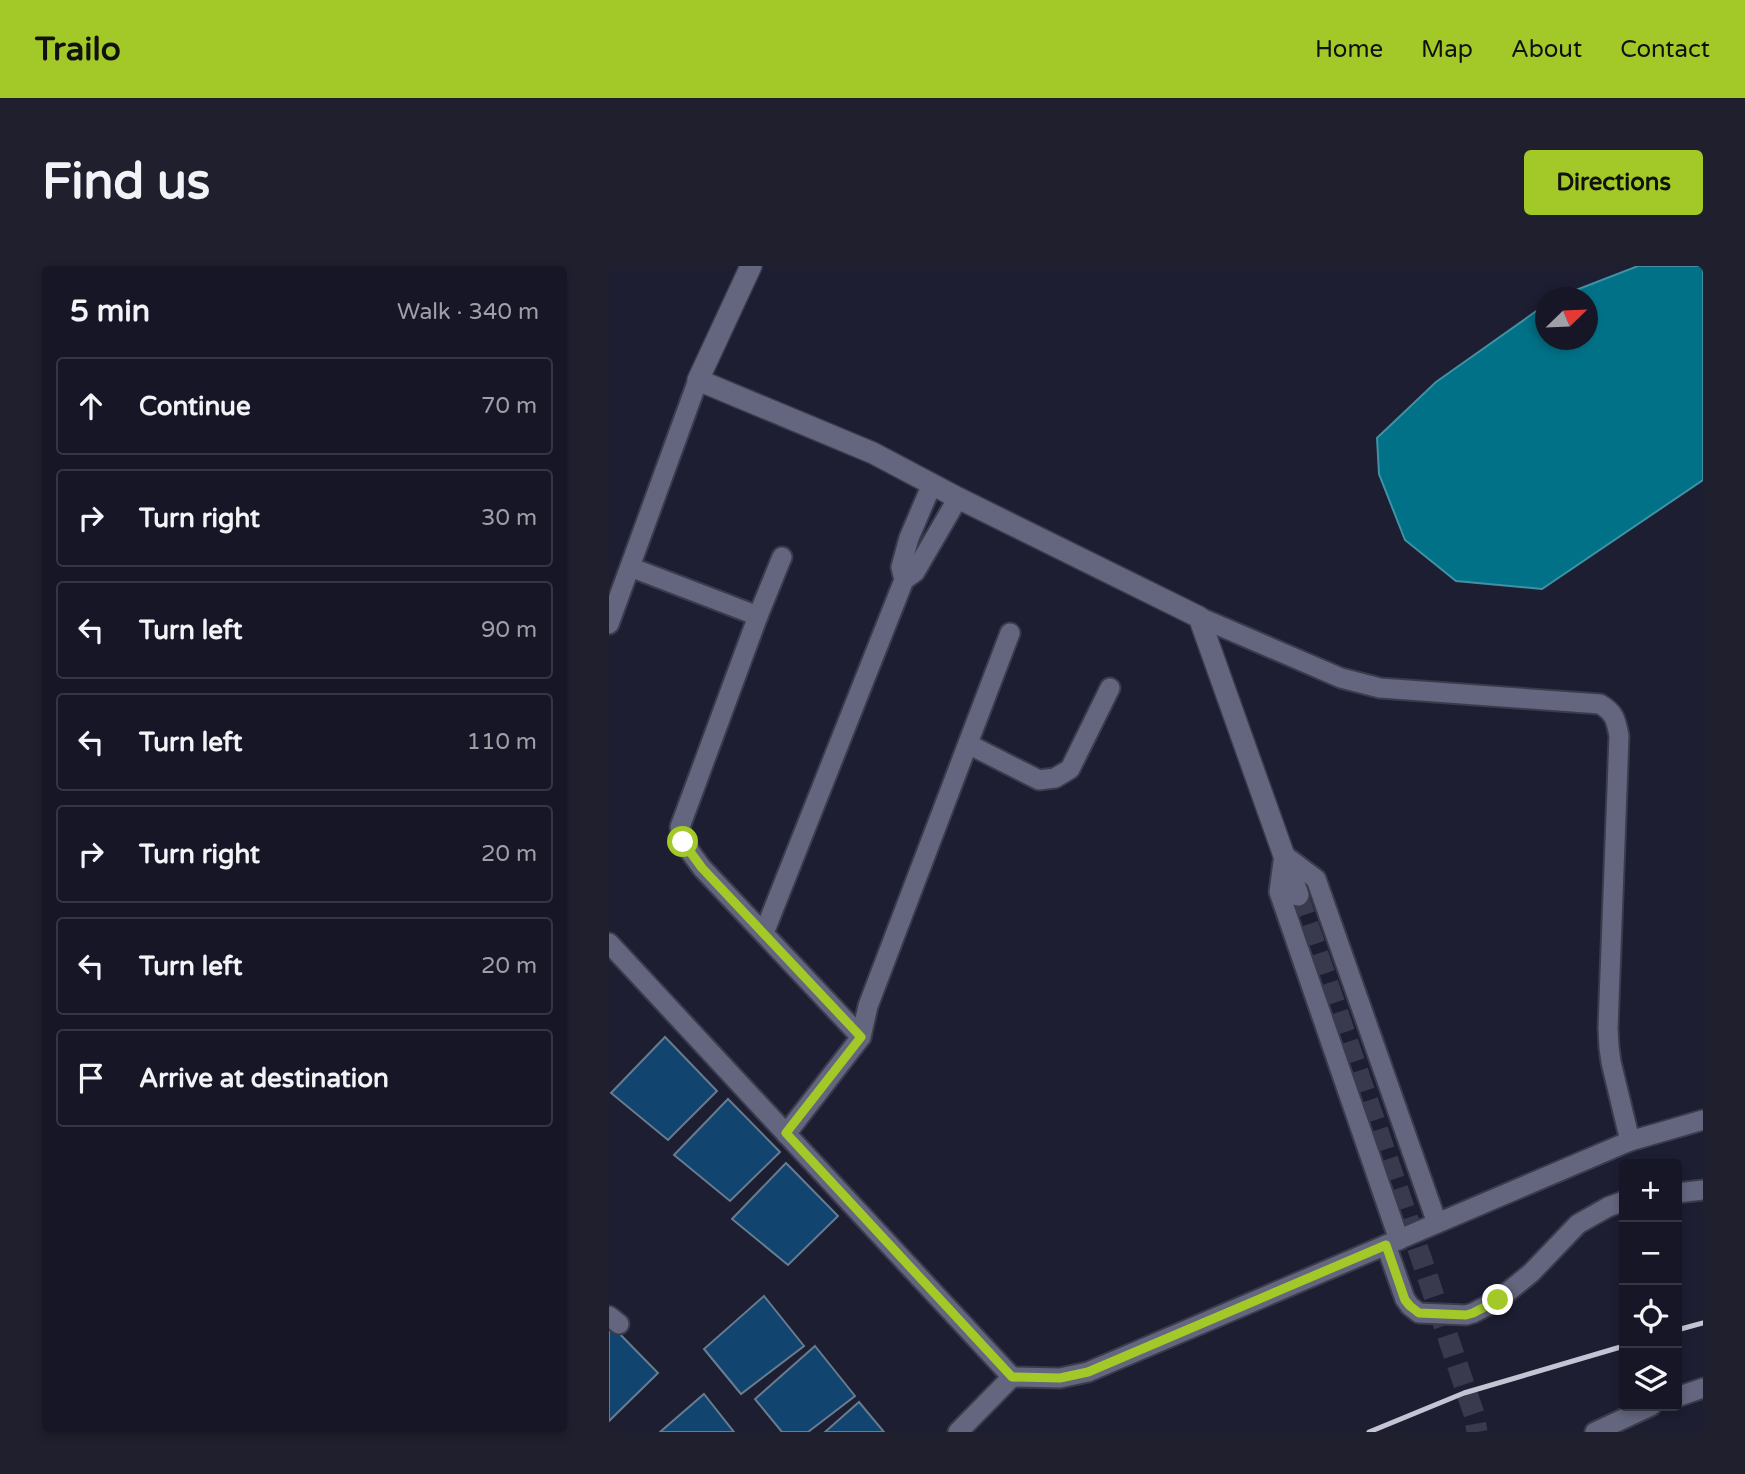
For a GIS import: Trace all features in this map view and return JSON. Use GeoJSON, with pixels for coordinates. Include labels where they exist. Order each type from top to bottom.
{"type":"FeatureCollection","features":[{"type":"Feature","properties":{"kind":"street"},"geometry":{"type":"LineString","coordinates":[[609,624],[698,380],[751,266]]}},
{"type":"Feature","properties":{"kind":"street"},"geometry":{"type":"LineString","coordinates":[[698,380],[873,453],[1199,617],[1341,678],[1380,688],[1600,704],[1609,710],[1616,719],[1619,736],[1608,1038],[1611,1062],[1630,1140]]}},
{"type":"Feature","properties":{"kind":"street"},"geometry":{"type":"LineString","coordinates":[[904,580],[901,567],[909,538],[932,484]]}},
{"type":"Feature","properties":{"kind":"street"},"geometry":{"type":"LineString","coordinates":[[764,933],[904,580],[915,572],[958,498]]}},
{"type":"Feature","properties":{"kind":"street"},"geometry":{"type":"LineString","coordinates":[[782,557],[680,827],[683,842],[702,868],[861,1037]]}},
{"type":"Feature","properties":{"kind":"street"},"geometry":{"type":"LineString","coordinates":[[630,567],[758,617]]}},
{"type":"Feature","properties":{"kind":"street"},"geometry":{"type":"LineString","coordinates":[[1199,617],[1298,895]]}},
{"type":"Feature","properties":{"kind":"street"},"geometry":{"type":"LineString","coordinates":[[786,1133],[861,1037],[868,1006],[1010,633]]}},
{"type":"Feature","properties":{"kind":"street"},"geometry":{"type":"LineString","coordinates":[[968,744],[1039,780],[1055,778],[1070,769],[1111,688]]}},
{"type":"Feature","properties":{"kind":"street"},"geometry":{"type":"LineString","coordinates":[[1284,855],[1316,879],[1437,1223]]}},
{"type":"Feature","properties":{"kind":"street"},"geometry":{"type":"LineString","coordinates":[[1284,855],[1279,892],[1393,1242],[1405,1300],[1410,1306],[1419,1313],[1473,1313],[1498,1300],[1531,1273],[1578,1224],[1619,1203]]}},
{"type":"Feature","properties":{"kind":"street"},"geometry":{"type":"LineString","coordinates":[[609,943],[1012,1377],[1060,1378],[1088,1372],[1630,1140],[1703,1120]]}},
{"type":"Feature","properties":{"kind":"street"},"geometry":{"type":"LineString","coordinates":[[1682,1192],[1703,1190]]}},
{"type":"Feature","properties":{"kind":"street"},"geometry":{"type":"LineString","coordinates":[[958,1432],[1012,1377]]}},
{"type":"Feature","properties":{"kind":"street"},"geometry":{"type":"LineString","coordinates":[[1682,1395],[1703,1388]]}},
{"type":"Feature","properties":{"kind":"street"},"geometry":{"type":"LineString","coordinates":[[1595,1432],[1639,1411]]}},
{"type":"Feature","properties":{"kind":"water"},"geometry":{"type":"Polygon","coordinates":[[[1638,266],[1703,266],[1703,480],[1542,589],[1456,581],[1405,540],[1379,474],[1377,438],[1436,382],[1535,312],[1535,350],[1598,350],[1598,287],[1584,287],[1638,266]]]}},
{"type":"Feature","properties":{"kind":"building"},"geometry":{"type":"Polygon","coordinates":[[[665,1037],[717,1091],[668,1140],[611,1093],[665,1037]]]}},
{"type":"Feature","properties":{"kind":"building"},"geometry":{"type":"Polygon","coordinates":[[[728,1099],[780,1152],[730,1201],[674,1155],[728,1099]]]}},
{"type":"Feature","properties":{"kind":"building"},"geometry":{"type":"Polygon","coordinates":[[[786,1163],[838,1216],[788,1265],[732,1219],[786,1163]]]}},
{"type":"Feature","properties":{"kind":"building"},"geometry":{"type":"Polygon","coordinates":[[[764,1296],[804,1346],[741,1394],[704,1349],[764,1296]]]}},
{"type":"Feature","properties":{"kind":"building"},"geometry":{"type":"Polygon","coordinates":[[[609,1323],[658,1373],[609,1421],[609,1323]]]}},
{"type":"Feature","properties":{"kind":"building"},"geometry":{"type":"Polygon","coordinates":[[[815,1346],[855,1396],[808,1432],[782,1432],[755,1399],[815,1346]]]}},
{"type":"Feature","properties":{"kind":"building"},"geometry":{"type":"Polygon","coordinates":[[[704,1394],[734,1432],[660,1432],[704,1394]]]}},
{"type":"Feature","properties":{"kind":"building"},"geometry":{"type":"Polygon","coordinates":[[[859,1402],[884,1432],[825,1432],[859,1402]]]}},
{"type":"Feature","properties":{"kind":"tunnel"},"geometry":{"type":"LineString","coordinates":[[1298,895],[1474,1414],[1477,1432]]}},
{"type":"Feature","properties":{"kind":"railway"},"geometry":{"type":"LineString","coordinates":[[1682,1329],[1703,1323]]}},
{"type":"Feature","properties":{"kind":"railway"},"geometry":{"type":"LineString","coordinates":[[1369,1432],[1464,1393],[1619,1347]]}},
{"type":"Feature","properties":{"kind":"route"},"geometry":{"type":"LineString","coordinates":[[683,842],[702,868],[861,1037],[786,1133],[1012,1377],[1060,1378],[1088,1372],[1386,1245],[1405,1300],[1419,1313],[1466,1315],[1498,1300]]}}]}
